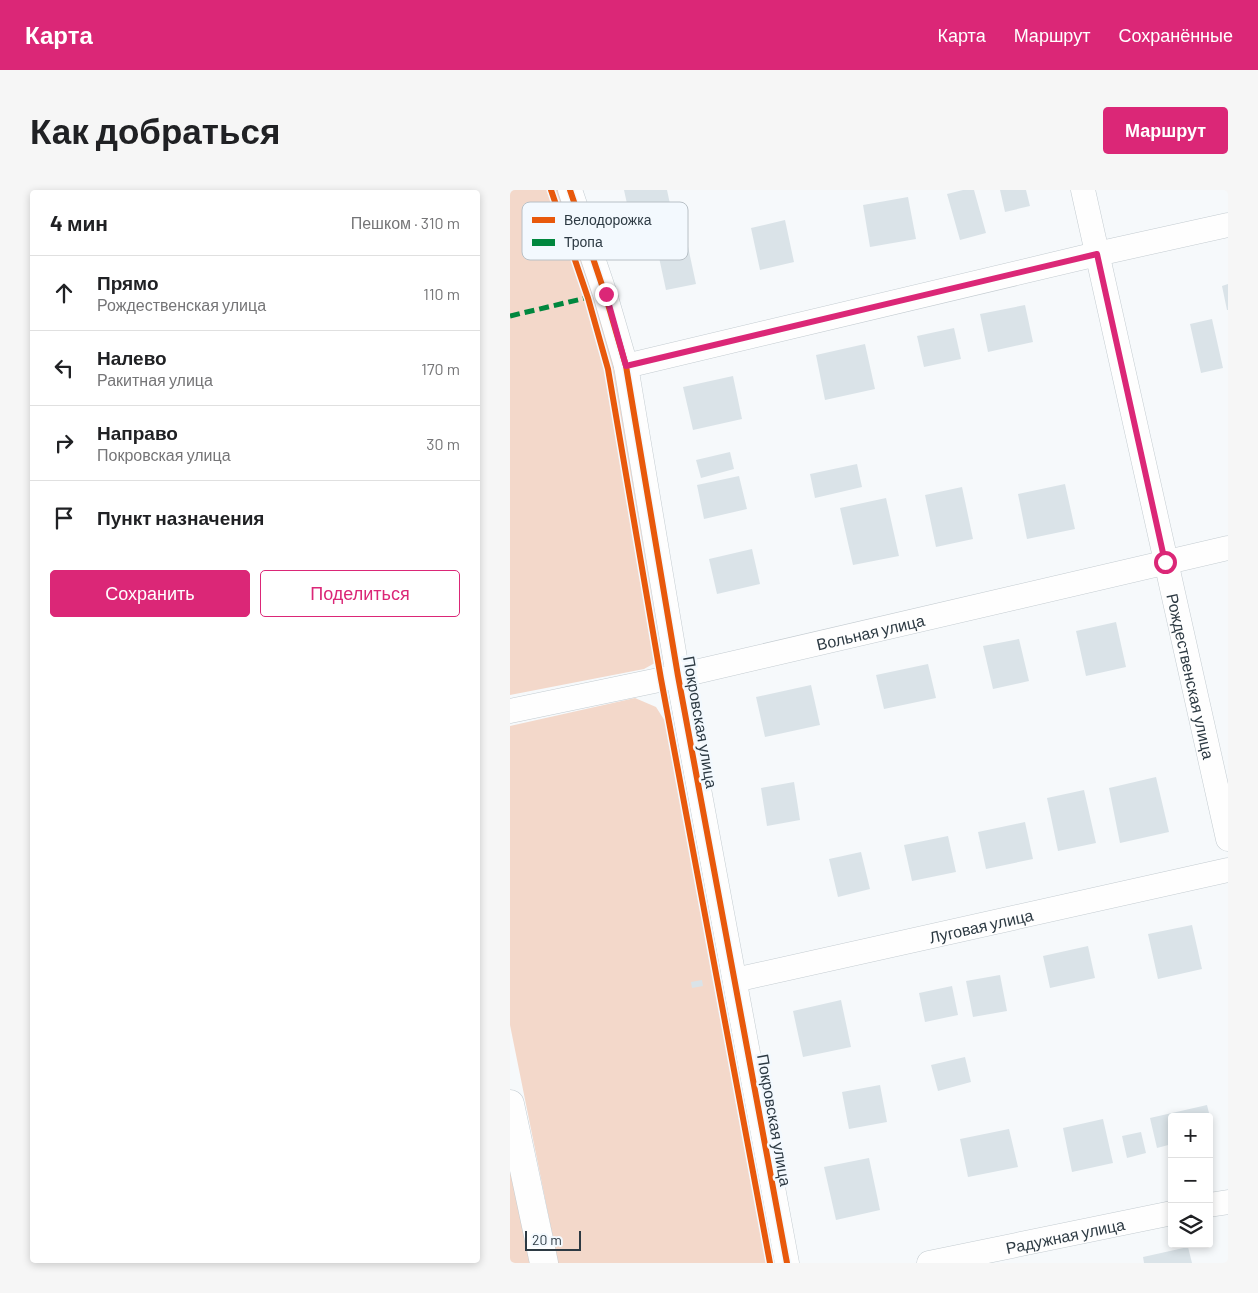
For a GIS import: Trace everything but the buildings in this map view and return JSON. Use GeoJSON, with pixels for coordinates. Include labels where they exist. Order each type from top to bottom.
{"type":"FeatureCollection","features":[{"type":"Feature","properties":{"kind":"main road"},"geometry":{"type":"LineString","coordinates":[[510,1104],[544,1263]]}},
{"type":"Feature","properties":{"kind":"street","name":"Покровская улица"},"geometry":{"type":"LineString","coordinates":[[570,190],[574,202]]}},
{"type":"Feature","properties":{"kind":"street","name":"Рождественская улица"},"geometry":{"type":"LineString","coordinates":[[1083,190],[1228,839]]}},
{"type":"Feature","properties":{"kind":"street"},"geometry":{"type":"LineString","coordinates":[[626,366],[1097,254],[1228,225]]}},
{"type":"Feature","properties":{"kind":"street","name":"Покровская улица"},"geometry":{"type":"LineString","coordinates":[[594,260],[606,294],[626,366],[678,676],[787,1263]]}},
{"type":"Feature","properties":{"kind":"street","name":"Вольная улица"},"geometry":{"type":"LineString","coordinates":[[510,711],[678,676],[1228,548]]}},
{"type":"Feature","properties":{"kind":"street","name":"Луговая улица"},"geometry":{"type":"LineString","coordinates":[[735,980],[1228,870]]}},
{"type":"Feature","properties":{"kind":"street"},"geometry":{"type":"LineString","coordinates":[[1213,1204],[1228,1202]]}},
{"type":"Feature","properties":{"kind":"street","name":"Радужная улица"},"geometry":{"type":"LineString","coordinates":[[929,1263],[1168,1214]]}},
{"type":"Feature","properties":{"kind":"shaded area"},"geometry":{"type":"Polygon","coordinates":[[[510,190],[559,190],[563,202],[522,202],[522,260],[583,260],[615,371],[662,659],[644,669],[510,695],[510,190]]]}},
{"type":"Feature","properties":{"kind":"shaded area"},"geometry":{"type":"Polygon","coordinates":[[[635,698],[656,707],[672,732],[771,1263],[558,1263],[510,1025],[510,726],[635,698]]]}},
{"type":"Feature","properties":{"kind":"shaded area"},"geometry":{"type":"Polygon","coordinates":[[[510,1167],[530,1263],[510,1263],[510,1167]]]}},
{"type":"Feature","properties":{"kind":"marked path"},"geometry":{"type":"LineString","coordinates":[[510,316],[590,297]]}},
{"type":"Feature","properties":{"kind":"cycle path"},"geometry":{"type":"LineString","coordinates":[[551,190],[555,202]]}},
{"type":"Feature","properties":{"kind":"cycle path"},"geometry":{"type":"LineString","coordinates":[[570,190],[574,202]]}},
{"type":"Feature","properties":{"kind":"cycle path"},"geometry":{"type":"LineString","coordinates":[[575,260],[608,369],[661,679],[770,1263]]}},
{"type":"Feature","properties":{"kind":"cycle path"},"geometry":{"type":"LineString","coordinates":[[594,260],[626,366],[678,676],[787,1263]]}},
{"type":"Feature","properties":{"kind":"route"},"geometry":{"type":"LineString","coordinates":[[606,294],[626,366],[1097,254],[1165,562]]}}]}
